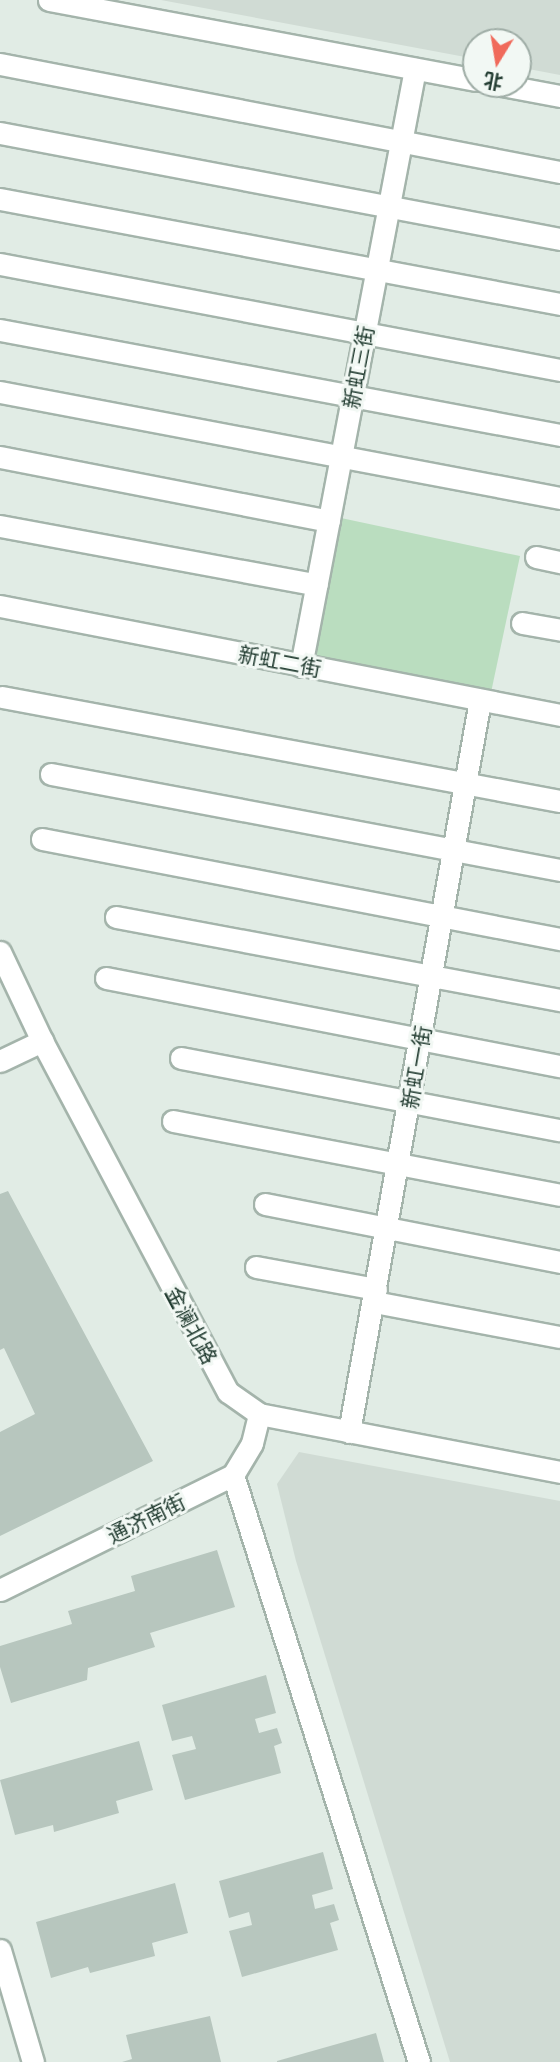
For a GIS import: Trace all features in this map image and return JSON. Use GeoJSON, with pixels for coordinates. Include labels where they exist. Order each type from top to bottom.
{"type":"FeatureCollection","features":[{"type":"Feature","properties":{"kind":"street"},"geometry":{"type":"LineString","coordinates":[[49,0],[462,77]]}},
{"type":"Feature","properties":{"kind":"street"},"geometry":{"type":"LineString","coordinates":[[0,64],[560,172]]}},
{"type":"Feature","properties":{"kind":"street","name":"新虹三街"},"geometry":{"type":"LineString","coordinates":[[301,666],[415,69]]}},
{"type":"Feature","properties":{"kind":"street"},"geometry":{"type":"LineString","coordinates":[[532,91],[560,96]]}},
{"type":"Feature","properties":{"kind":"street"},"geometry":{"type":"LineString","coordinates":[[0,133],[560,239]]}},
{"type":"Feature","properties":{"kind":"street"},"geometry":{"type":"LineString","coordinates":[[0,199],[560,304]]}},
{"type":"Feature","properties":{"kind":"street"},"geometry":{"type":"LineString","coordinates":[[0,264],[560,370]]}},
{"type":"Feature","properties":{"kind":"street"},"geometry":{"type":"LineString","coordinates":[[0,330],[560,435]]}},
{"type":"Feature","properties":{"kind":"street"},"geometry":{"type":"LineString","coordinates":[[0,391],[560,498]]}},
{"type":"Feature","properties":{"kind":"street"},"geometry":{"type":"LineString","coordinates":[[0,457],[329,521]]}},
{"type":"Feature","properties":{"kind":"street"},"geometry":{"type":"LineString","coordinates":[[0,526],[317,585]]}},
{"type":"Feature","properties":{"kind":"street"},"geometry":{"type":"LineString","coordinates":[[536,557],[560,562]]}},
{"type":"Feature","properties":{"kind":"street","name":"新虹二街"},"geometry":{"type":"LineString","coordinates":[[0,606],[560,715]]}},
{"type":"Feature","properties":{"kind":"street"},"geometry":{"type":"LineString","coordinates":[[522,623],[560,630]]}},
{"type":"Feature","properties":{"kind":"street"},"geometry":{"type":"LineString","coordinates":[[2,698],[560,801]]}},
{"type":"Feature","properties":{"kind":"street","name":"新虹一街"},"geometry":{"type":"LineString","coordinates":[[349,1432],[480,700]]}},
{"type":"Feature","properties":{"kind":"street"},"geometry":{"type":"LineString","coordinates":[[51,774],[560,870]]}},
{"type":"Feature","properties":{"kind":"street"},"geometry":{"type":"LineString","coordinates":[[42,839],[560,939]]}},
{"type":"Feature","properties":{"kind":"street"},"geometry":{"type":"LineString","coordinates":[[116,917],[560,1000]]}},
{"type":"Feature","properties":{"kind":"street","name":"金澜北路"},"geometry":{"type":"LineString","coordinates":[[0,952],[42,1041],[228,1392],[259,1414],[560,1472]]}},
{"type":"Feature","properties":{"kind":"street"},"geometry":{"type":"LineString","coordinates":[[106,978],[560,1066]]}},
{"type":"Feature","properties":{"kind":"street"},"geometry":{"type":"LineString","coordinates":[[0,1061],[42,1041]]}},
{"type":"Feature","properties":{"kind":"street"},"geometry":{"type":"LineString","coordinates":[[181,1059],[560,1130]]}},
{"type":"Feature","properties":{"kind":"street"},"geometry":{"type":"LineString","coordinates":[[173,1121],[560,1195]]}},
{"type":"Feature","properties":{"kind":"street"},"geometry":{"type":"LineString","coordinates":[[265,1204],[560,1262]]}},
{"type":"Feature","properties":{"kind":"street"},"geometry":{"type":"LineString","coordinates":[[256,1267],[560,1337]]}},
{"type":"Feature","properties":{"kind":"street"},"geometry":{"type":"LineString","coordinates":[[259,1414],[252,1443],[233,1475],[419,2062]]}},
{"type":"Feature","properties":{"kind":"street","name":"通济南街"},"geometry":{"type":"LineString","coordinates":[[0,1590],[233,1475]]}},
{"type":"Feature","properties":{"kind":"street"},"geometry":{"type":"LineString","coordinates":[[0,1950],[33,2062]]}},
{"type":"Feature","properties":{"kind":"shaded area"},"geometry":{"type":"Polygon","coordinates":[[[161,0],[560,0],[560,75],[532,70],[532,28],[462,28],[462,56],[161,0]]]}},
{"type":"Feature","properties":{"kind":"shaded area"},"geometry":{"type":"Polygon","coordinates":[[[299,1452],[560,1501],[560,2062],[450,2062],[296,1561],[277,1484],[299,1452]]]}},
{"type":"Feature","properties":{"kind":"green space"},"geometry":{"type":"Polygon","coordinates":[[[341,518],[520,556],[490,697],[311,659],[341,518]]]}},
{"type":"Feature","properties":{"kind":"building"},"geometry":{"type":"Polygon","coordinates":[[[8,1191],[153,1461],[0,1536],[0,1432],[35,1414],[4,1348],[0,1350],[0,1194],[8,1191]]]}},
{"type":"Feature","properties":{"kind":"building"},"geometry":{"type":"Polygon","coordinates":[[[217,1550],[235,1607],[150,1633],[155,1647],[88,1668],[87,1680],[11,1703],[0,1667],[0,1646],[72,1624],[68,1611],[135,1591],[131,1576],[217,1550]]]}},
{"type":"Feature","properties":{"kind":"building"},"geometry":{"type":"Polygon","coordinates":[[[266,1675],[276,1713],[255,1719],[259,1733],[277,1728],[282,1743],[274,1746],[281,1773],[185,1800],[172,1755],[196,1749],[192,1736],[172,1741],[162,1705],[266,1675]]]}},
{"type":"Feature","properties":{"kind":"building"},"geometry":{"type":"Polygon","coordinates":[[[139,1741],[153,1790],[116,1801],[119,1813],[54,1832],[53,1825],[15,1835],[0,1780],[139,1741]]]}},
{"type":"Feature","properties":{"kind":"building"},"geometry":{"type":"Polygon","coordinates":[[[323,1852],[333,1889],[312,1895],[315,1909],[334,1904],[339,1920],[330,1923],[338,1950],[242,1977],[229,1931],[252,1925],[249,1912],[229,1918],[219,1881],[323,1852]]]}},
{"type":"Feature","properties":{"kind":"building"},"geometry":{"type":"Polygon","coordinates":[[[175,1883],[188,1933],[152,1943],[155,1956],[90,1973],[88,1967],[51,1978],[36,1922],[175,1883]]]}},
{"type":"Feature","properties":{"kind":"building"},"geometry":{"type":"Polygon","coordinates":[[[210,2016],[221,2062],[122,2062],[132,2059],[126,2035],[210,2016]]]}},
{"type":"Feature","properties":{"kind":"building"},"geometry":{"type":"Polygon","coordinates":[[[376,2033],[384,2062],[277,2062],[277,2061],[376,2033]]]}}]}
